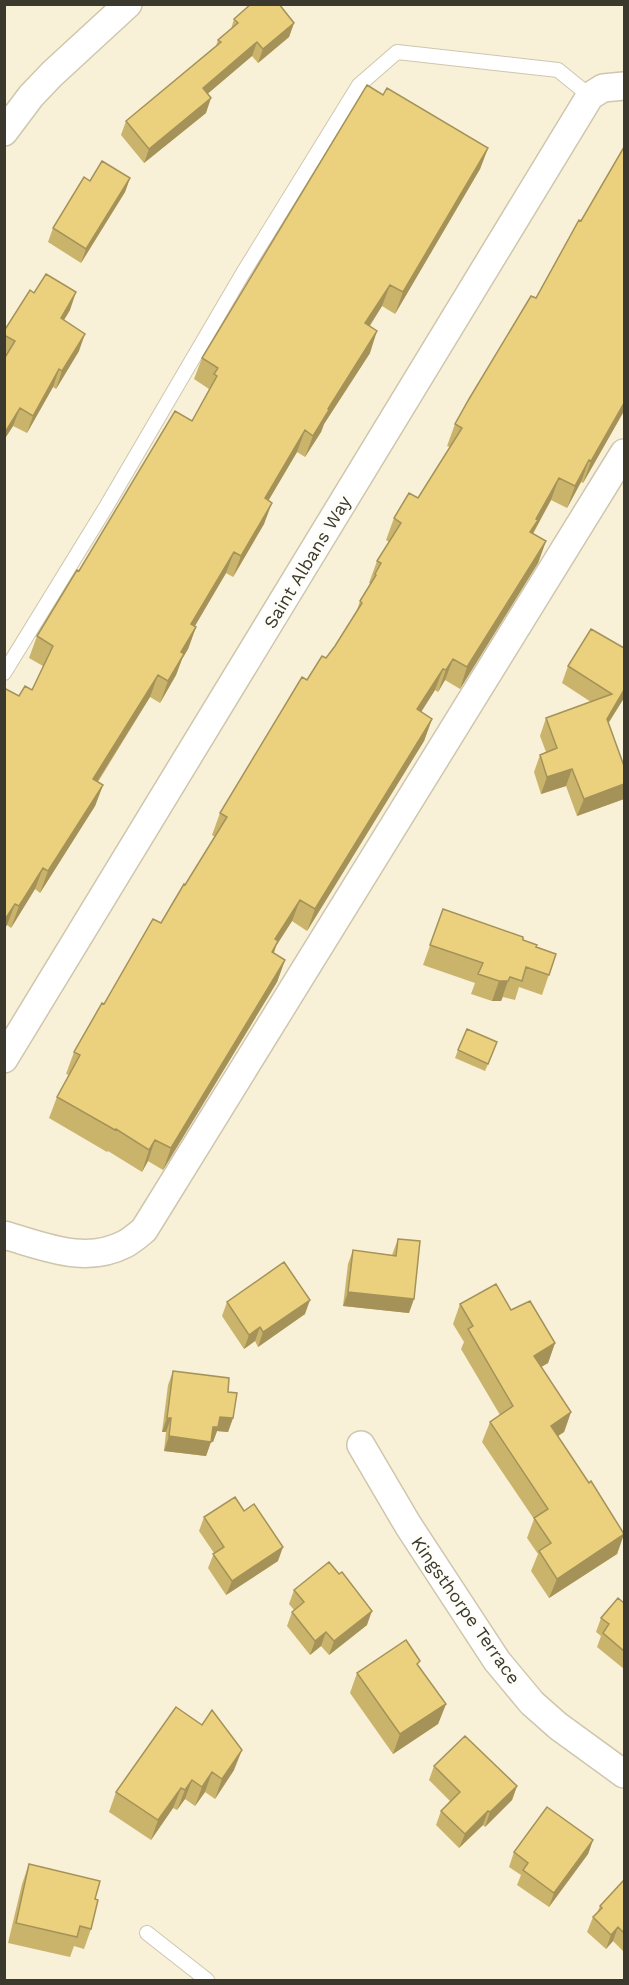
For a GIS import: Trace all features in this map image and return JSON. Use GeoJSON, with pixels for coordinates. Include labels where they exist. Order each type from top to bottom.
{"type":"FeatureCollection","features":[{"type":"Feature","properties":{"kind":"street"},"geometry":{"type":"LineString","coordinates":[[4,132],[31,96],[52,74],[128,4]]}},
{"type":"Feature","properties":{"kind":"street"},"geometry":{"type":"LineString","coordinates":[[590,96],[603,88],[624,86]]}},
{"type":"Feature","properties":{"kind":"street","name":"Saint Albans Way"},"geometry":{"type":"LineString","coordinates":[[4,1059],[590,96]]}},
{"type":"Feature","properties":{"kind":"street"},"geometry":{"type":"LineString","coordinates":[[4,1235],[76,1255],[104,1252],[125,1244],[144,1230],[624,453]]}},
{"type":"Feature","properties":{"kind":"street","name":"Kingsthorpe Terrace"},"geometry":{"type":"LineString","coordinates":[[361,1445],[408,1525],[496,1661],[532,1703],[558,1726],[624,1774]]}},
{"type":"Feature","properties":{"kind":"lane"},"geometry":{"type":"LineString","coordinates":[[4,673],[106,507],[243,273],[359,85],[397,52],[558,70],[590,96]]}},
{"type":"Feature","properties":{"kind":"lane"},"geometry":{"type":"LineString","coordinates":[[147,1933],[207,1980]]}},
{"type":"Feature","properties":{"kind":"building"},"geometry":{"type":"Polygon","coordinates":[[[251,4],[279,4],[294,23],[263,49],[257,42],[203,88],[211,98],[149,149],[126,121],[221,42],[218,40],[238,23],[234,19],[251,4]]]}},
{"type":"Feature","properties":{"kind":"building"},"geometry":{"type":"Polygon","coordinates":[[[367,85],[383,95],[387,88],[488,148],[403,292],[390,285],[365,323],[377,331],[313,436],[305,430],[265,498],[272,503],[241,556],[234,552],[191,624],[196,627],[181,652],[184,654],[168,681],[158,675],[93,779],[103,785],[48,871],[43,868],[19,906],[15,904],[4,921],[4,688],[19,696],[25,686],[32,690],[53,646],[37,636],[77,570],[79,571],[175,411],[192,421],[217,376],[214,374],[218,368],[202,358],[367,85]]]}},
{"type":"Feature","properties":{"kind":"building"},"geometry":{"type":"Polygon","coordinates":[[[624,147],[624,403],[575,486],[559,478],[530,532],[546,541],[467,667],[453,659],[446,670],[443,669],[417,709],[432,719],[315,909],[300,900],[275,939],[278,941],[272,952],[285,960],[171,1148],[155,1140],[149,1150],[57,1097],[80,1055],[74,1052],[153,919],[161,923],[227,817],[220,813],[302,677],[307,680],[322,656],[326,658],[362,603],[360,601],[381,563],[377,561],[401,523],[394,518],[409,493],[418,498],[462,428],[455,424],[469,399],[531,296],[536,298],[579,220],[581,221],[624,147]]]}},
{"type":"Feature","properties":{"kind":"building"},"geometry":{"type":"Polygon","coordinates":[[[102,161],[130,178],[86,249],[53,228],[84,177],[90,181],[102,161]]]}},
{"type":"Feature","properties":{"kind":"building"},"geometry":{"type":"Polygon","coordinates":[[[46,274],[76,292],[61,318],[85,334],[62,371],[59,369],[33,416],[20,408],[4,434],[4,359],[15,341],[4,335],[4,331],[30,290],[34,293],[46,274]]]}},
{"type":"Feature","properties":{"kind":"building"},"geometry":{"type":"Polygon","coordinates":[[[591,629],[624,648],[624,690],[607,719],[624,766],[624,784],[584,799],[572,769],[547,777],[540,755],[557,748],[546,718],[612,694],[568,666],[591,629]]]}},
{"type":"Feature","properties":{"kind":"building"},"geometry":{"type":"Polygon","coordinates":[[[443,909],[523,937],[523,940],[537,945],[536,947],[556,954],[549,975],[526,967],[522,981],[510,977],[508,981],[499,981],[478,974],[483,963],[430,945],[443,909]]]}},
{"type":"Feature","properties":{"kind":"building"},"geometry":{"type":"Polygon","coordinates":[[[467,1029],[497,1042],[488,1064],[458,1050],[467,1029]]]}},
{"type":"Feature","properties":{"kind":"building"},"geometry":{"type":"Polygon","coordinates":[[[398,1239],[420,1241],[414,1299],[348,1292],[353,1250],[396,1256],[398,1239]]]}},
{"type":"Feature","properties":{"kind":"building"},"geometry":{"type":"Polygon","coordinates":[[[284,1262],[310,1300],[263,1332],[260,1327],[249,1335],[227,1302],[284,1262]]]}},
{"type":"Feature","properties":{"kind":"building"},"geometry":{"type":"Polygon","coordinates":[[[496,1284],[511,1310],[530,1301],[555,1343],[534,1356],[571,1412],[551,1426],[589,1483],[591,1481],[624,1534],[557,1579],[539,1551],[551,1543],[534,1518],[548,1509],[490,1422],[513,1406],[468,1329],[473,1326],[460,1304],[496,1284]]]}},
{"type":"Feature","properties":{"kind":"building"},"geometry":{"type":"Polygon","coordinates":[[[173,1371],[229,1378],[228,1392],[237,1393],[233,1418],[220,1417],[218,1427],[213,1427],[211,1442],[169,1436],[171,1418],[167,1418],[173,1371]]]}},
{"type":"Feature","properties":{"kind":"building"},"geometry":{"type":"Polygon","coordinates":[[[235,1497],[244,1511],[254,1504],[283,1547],[232,1581],[213,1554],[224,1547],[204,1517],[235,1497]]]}},
{"type":"Feature","properties":{"kind":"building"},"geometry":{"type":"Polygon","coordinates":[[[329,1562],[339,1574],[342,1572],[372,1611],[334,1641],[326,1632],[315,1641],[292,1612],[304,1602],[294,1590],[329,1562]]]}},
{"type":"Feature","properties":{"kind":"building"},"geometry":{"type":"Polygon","coordinates":[[[618,1598],[624,1603],[624,1651],[603,1633],[609,1624],[601,1618],[618,1598]]]}},
{"type":"Feature","properties":{"kind":"building"},"geometry":{"type":"Polygon","coordinates":[[[406,1640],[420,1661],[417,1664],[446,1704],[400,1734],[357,1673],[406,1640]]]}},
{"type":"Feature","properties":{"kind":"building"},"geometry":{"type":"Polygon","coordinates":[[[176,1707],[202,1725],[212,1710],[242,1750],[222,1779],[212,1772],[202,1787],[192,1780],[185,1790],[181,1788],[158,1820],[116,1792],[176,1707]]]}},
{"type":"Feature","properties":{"kind":"building"},"geometry":{"type":"Polygon","coordinates":[[[465,1736],[517,1786],[465,1834],[441,1811],[460,1792],[434,1766],[465,1736]]]}},
{"type":"Feature","properties":{"kind":"building"},"geometry":{"type":"Polygon","coordinates":[[[547,1807],[593,1840],[554,1893],[523,1870],[528,1863],[514,1852],[547,1807]]]}},
{"type":"Feature","properties":{"kind":"building"},"geometry":{"type":"Polygon","coordinates":[[[29,1864],[100,1881],[91,1929],[80,1926],[77,1937],[16,1923],[29,1864]]]}},
{"type":"Feature","properties":{"kind":"building"},"geometry":{"type":"Polygon","coordinates":[[[624,1880],[624,1933],[618,1927],[611,1935],[593,1917],[624,1880]]]}}]}
